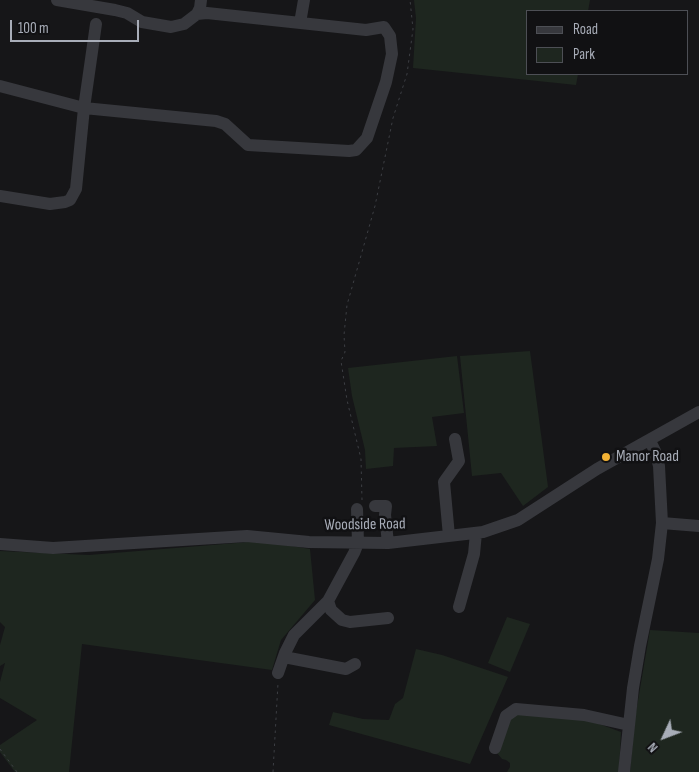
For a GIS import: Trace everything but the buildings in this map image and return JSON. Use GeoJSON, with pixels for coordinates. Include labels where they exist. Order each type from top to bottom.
{"type":"FeatureCollection","features":[{"type":"Feature","properties":{"kind":"street"},"geometry":{"type":"LineString","coordinates":[[57,0],[115,10],[127,13],[142,22],[172,27],[184,24],[197,14],[201,0]]}},
{"type":"Feature","properties":{"kind":"street"},"geometry":{"type":"LineString","coordinates":[[300,23],[304,0]]}},
{"type":"Feature","properties":{"kind":"street"},"geometry":{"type":"LineString","coordinates":[[0,86],[84,108],[216,121],[225,124],[248,145],[349,151],[356,150],[367,138],[390,72],[392,54],[390,36],[384,27],[366,30],[207,13],[197,14]]}},
{"type":"Feature","properties":{"kind":"street"},"geometry":{"type":"LineString","coordinates":[[0,196],[50,204],[70,200],[76,189],[84,108],[96,24]]}},
{"type":"Feature","properties":{"kind":"street","name":"Woodside Road"},"geometry":{"type":"LineString","coordinates":[[0,544],[53,548],[247,536],[309,542],[388,543],[492,530],[518,520],[597,469],[699,412]]}},
{"type":"Feature","properties":{"kind":"street"},"geometry":{"type":"LineString","coordinates":[[449,536],[444,482],[459,461],[456,439]]}},
{"type":"Feature","properties":{"kind":"street"},"geometry":{"type":"LineString","coordinates":[[624,772],[640,646],[658,559],[662,523],[659,466],[650,441]]}},
{"type":"Feature","properties":{"kind":"street"},"geometry":{"type":"LineString","coordinates":[[278,674],[294,635],[328,601],[358,543],[364,507],[386,506],[388,543]]}},
{"type":"Feature","properties":{"kind":"street"},"geometry":{"type":"LineString","coordinates":[[662,523],[699,526]]}},
{"type":"Feature","properties":{"kind":"street"},"geometry":{"type":"LineString","coordinates":[[459,608],[474,554],[476,533]]}},
{"type":"Feature","properties":{"kind":"street"},"geometry":{"type":"LineString","coordinates":[[328,601],[331,610],[342,620],[350,622],[388,618]]}},
{"type":"Feature","properties":{"kind":"street"},"geometry":{"type":"LineString","coordinates":[[284,656],[346,669],[355,664]]}},
{"type":"Feature","properties":{"kind":"street"},"geometry":{"type":"LineString","coordinates":[[495,748],[506,716],[516,709],[584,715],[629,725]]}},
{"type":"Feature","properties":{"kind":"path"},"geometry":{"type":"LineString","coordinates":[[364,507],[361,459],[348,408],[341,361],[345,352],[344,334],[347,306],[374,206],[393,118],[407,74],[413,29],[410,0]]}},
{"type":"Feature","properties":{"kind":"path"},"geometry":{"type":"LineString","coordinates":[[624,455],[640,458],[650,463]]}},
{"type":"Feature","properties":{"kind":"path"},"geometry":{"type":"LineString","coordinates":[[273,772],[278,674]]}},
{"type":"Feature","properties":{"kind":"path"},"geometry":{"type":"LineString","coordinates":[[0,749],[17,772]]}},
{"type":"Feature","properties":{"kind":"green space"},"geometry":{"type":"Polygon","coordinates":[[[414,0],[590,0],[588,10],[526,10],[526,75],[578,75],[576,85],[413,68],[416,18],[414,0]]]}},
{"type":"Feature","properties":{"kind":"green space"},"geometry":{"type":"Polygon","coordinates":[[[530,351],[548,487],[523,506],[501,473],[472,476],[460,356],[530,351]]]}},
{"type":"Feature","properties":{"kind":"green space"},"geometry":{"type":"Polygon","coordinates":[[[457,356],[464,413],[432,417],[437,446],[394,448],[393,466],[366,469],[365,450],[352,396],[348,368],[457,356]]]}},
{"type":"Feature","properties":{"kind":"green space"},"geometry":{"type":"Polygon","coordinates":[[[261,541],[310,549],[315,600],[281,640],[272,670],[82,644],[69,772],[15,772],[0,752],[0,745],[37,720],[0,698],[0,682],[5,663],[0,666],[0,645],[5,627],[0,622],[0,551],[89,555],[261,541]]]}},
{"type":"Feature","properties":{"kind":"green space"},"geometry":{"type":"Polygon","coordinates":[[[507,617],[530,624],[510,672],[488,663],[507,617]]]}},
{"type":"Feature","properties":{"kind":"green space"},"geometry":{"type":"Polygon","coordinates":[[[650,630],[699,633],[699,772],[630,772],[635,718],[650,630]]]}},
{"type":"Feature","properties":{"kind":"green space"},"geometry":{"type":"Polygon","coordinates":[[[416,649],[442,655],[508,677],[470,764],[329,725],[333,712],[363,719],[389,720],[395,704],[403,698],[416,649]]]}},
{"type":"Feature","properties":{"kind":"green space"},"geometry":{"type":"Polygon","coordinates":[[[516,713],[586,719],[621,732],[619,772],[507,772],[510,763],[502,759],[497,753],[509,720],[516,713]]]}},
{"type":"Feature","properties":{"kind":"place","name":"Manor Road"},"geometry":{"type":"Point","coordinates":[606,457]}}]}
